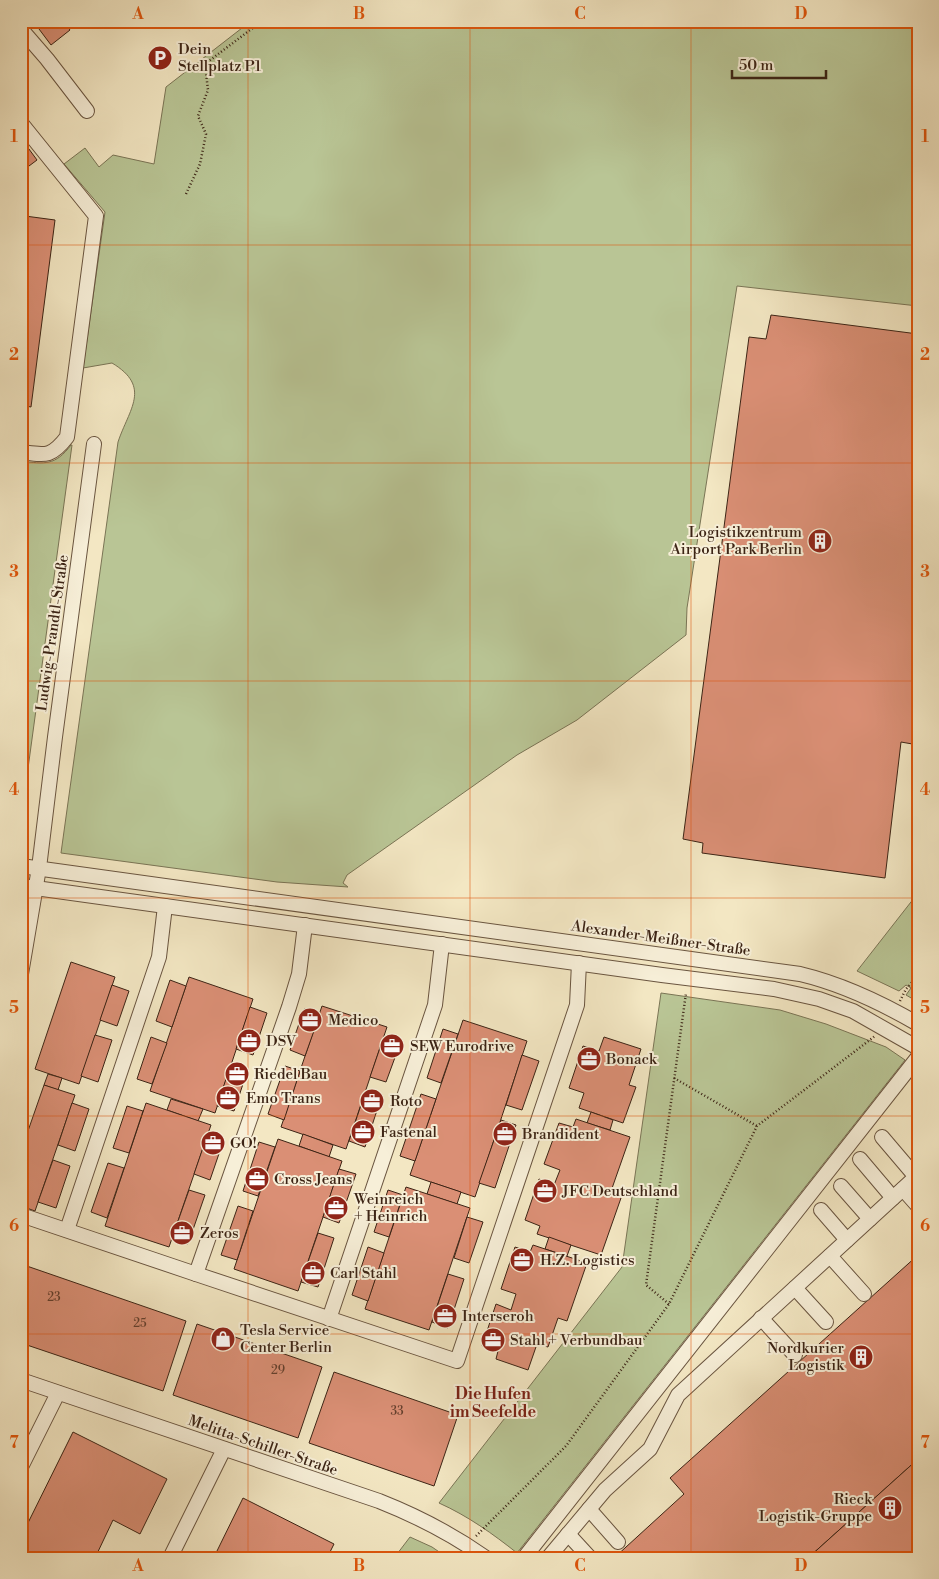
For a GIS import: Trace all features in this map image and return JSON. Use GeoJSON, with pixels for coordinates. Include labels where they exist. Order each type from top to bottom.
{"type":"FeatureCollection","features":[{"type":"Feature","properties":{"kind":"street"},"geometry":{"type":"LineString","coordinates":[[21,29],[87,111]]}},
{"type":"Feature","properties":{"kind":"street"},"geometry":{"type":"LineString","coordinates":[[21,123],[96,216],[67,437],[58,449],[45,455],[21,452]]}},
{"type":"Feature","properties":{"kind":"street","name":"Ludwig-Prandtl-Straße"},"geometry":{"type":"LineString","coordinates":[[21,974],[39,868],[94,444]]}},
{"type":"Feature","properties":{"kind":"street","name":"Alexander-Meißner-Straße"},"geometry":{"type":"LineString","coordinates":[[21,866],[800,974],[826,980],[869,998],[918,1024]]}},
{"type":"Feature","properties":{"kind":"street"},"geometry":{"type":"LineString","coordinates":[[67,1230],[159,957],[159,905],[156,885]]}},
{"type":"Feature","properties":{"kind":"street"},"geometry":{"type":"LineString","coordinates":[[21,886],[774,989],[819,999],[853,1011],[918,1048]]}},
{"type":"Feature","properties":{"kind":"street"},"geometry":{"type":"LineString","coordinates":[[196,1274],[289,1007],[298,974],[305,925]]}},
{"type":"Feature","properties":{"kind":"street"},"geometry":{"type":"LineString","coordinates":[[488,950],[490,932]]}},
{"type":"Feature","properties":{"kind":"street"},"geometry":{"type":"LineString","coordinates":[[329,1318],[435,1005],[442,944]]}},
{"type":"Feature","properties":{"kind":"street"},"geometry":{"type":"LineString","coordinates":[[21,1215],[457,1361],[577,1005],[579,963]]}},
{"type":"Feature","properties":{"kind":"street"},"geometry":{"type":"LineString","coordinates":[[819,999],[826,980]]}},
{"type":"Feature","properties":{"kind":"street"},"geometry":{"type":"LineString","coordinates":[[524,1558],[918,1057]]}},
{"type":"Feature","properties":{"kind":"street"},"geometry":{"type":"LineString","coordinates":[[548,1558],[605,1490],[650,1449],[678,1395],[917,1176],[882,1137]]}},
{"type":"Feature","properties":{"kind":"street"},"geometry":{"type":"LineString","coordinates":[[860,1159],[898,1193],[918,1206]]}},
{"type":"Feature","properties":{"kind":"street"},"geometry":{"type":"LineString","coordinates":[[841,1186],[870,1219]]}},
{"type":"Feature","properties":{"kind":"street"},"geometry":{"type":"LineString","coordinates":[[822,1210],[847,1240]]}},
{"type":"Feature","properties":{"kind":"street"},"geometry":{"type":"LineString","coordinates":[[830,1256],[864,1294]]}},
{"type":"Feature","properties":{"kind":"street"},"geometry":{"type":"LineString","coordinates":[[795,1288],[826,1322]]}},
{"type":"Feature","properties":{"kind":"street"},"geometry":{"type":"LineString","coordinates":[[762,1318],[794,1355]]}},
{"type":"Feature","properties":{"kind":"street","name":"Melitta-Schiller-Straße"},"geometry":{"type":"LineString","coordinates":[[21,1380],[379,1501],[423,1519],[468,1545],[486,1558]]}},
{"type":"Feature","properties":{"kind":"street"},"geometry":{"type":"LineString","coordinates":[[21,1467],[58,1393]]}},
{"type":"Feature","properties":{"kind":"street"},"geometry":{"type":"LineString","coordinates":[[170,1558],[224,1449]]}},
{"type":"Feature","properties":{"kind":"street"},"geometry":{"type":"LineString","coordinates":[[589,1509],[618,1542]]}},
{"type":"Feature","properties":{"kind":"street"},"geometry":{"type":"LineString","coordinates":[[568,1534],[590,1558]]}},
{"type":"Feature","properties":{"kind":"path"},"geometry":{"type":"LineString","coordinates":[[186,194],[200,164],[206,134],[198,116],[208,90],[205,64],[262,21]]}},
{"type":"Feature","properties":{"kind":"path"},"geometry":{"type":"LineString","coordinates":[[908,986],[918,976]]}},
{"type":"Feature","properties":{"kind":"path"},"geometry":{"type":"LineString","coordinates":[[669,1304],[646,1285],[686,993]]}},
{"type":"Feature","properties":{"kind":"path"},"geometry":{"type":"LineString","coordinates":[[468,1545],[566,1446],[669,1304],[758,1126],[862,1047]]}},
{"type":"Feature","properties":{"kind":"path"},"geometry":{"type":"LineString","coordinates":[[674,1078],[758,1126]]}},
{"type":"Feature","properties":{"kind":"green space"},"geometry":{"type":"Polygon","coordinates":[[[251,21],[918,21],[918,306],[737,286],[687,608],[686,635],[577,720],[517,755],[347,875],[343,883],[348,887],[277,882],[61,853],[118,442],[134,399],[131,381],[124,372],[112,363],[83,368],[105,212],[64,164],[85,148],[99,167],[113,155],[154,164],[166,87],[251,21]]]}},
{"type":"Feature","properties":{"kind":"green space"},"geometry":{"type":"Polygon","coordinates":[[[71,445],[21,820],[21,461],[49,462],[60,457],[71,445]]]}},
{"type":"Feature","properties":{"kind":"green space"},"geometry":{"type":"Polygon","coordinates":[[[918,893],[918,1002],[906,995],[911,988],[906,985],[899,991],[857,971],[918,893]]]}},
{"type":"Feature","properties":{"kind":"green space"},"geometry":{"type":"Polygon","coordinates":[[[661,993],[780,1010],[826,1024],[886,1047],[905,1060],[517,1553],[480,1526],[439,1503],[622,1267],[661,993]]]}},
{"type":"Feature","properties":{"kind":"green space"},"geometry":{"type":"Polygon","coordinates":[[[410,1537],[432,1547],[448,1558],[394,1558],[410,1537]]]}},
{"type":"Feature","properties":{"kind":"building"},"geometry":{"type":"Polygon","coordinates":[[[33,21],[63,21],[70,30],[51,45],[33,21]]]}},
{"type":"Feature","properties":{"kind":"building"},"geometry":{"type":"Polygon","coordinates":[[[26,145],[37,160],[21,172],[21,149],[26,145]]]}},
{"type":"Feature","properties":{"kind":"building"},"geometry":{"type":"Polygon","coordinates":[[[21,211],[25,216],[55,220],[31,407],[21,405],[21,211]]]}},
{"type":"Feature","properties":{"kind":"building","name":"Logistikzentrum Airport Park Berlin"},"geometry":{"type":"Polygon","coordinates":[[[771,315],[918,334],[918,745],[901,742],[885,878],[702,853],[703,843],[683,839],[749,337],[766,339],[771,315]]]}},
{"type":"Feature","properties":{"kind":"building"},"geometry":{"type":"Polygon","coordinates":[[[71,962],[115,977],[79,1084],[35,1069],[71,962]]]}},
{"type":"Feature","properties":{"kind":"building"},"geometry":{"type":"Polygon","coordinates":[[[189,977],[253,999],[215,1113],[150,1091],[189,977]]]}},
{"type":"Feature","properties":{"kind":"building"},"geometry":{"type":"Polygon","coordinates":[[[170,980],[186,986],[172,1027],[156,1021],[170,980]]]}},
{"type":"Feature","properties":{"kind":"building"},"geometry":{"type":"Polygon","coordinates":[[[112,985],[129,991],[117,1026],[100,1020],[112,985]]]}},
{"type":"Feature","properties":{"kind":"building"},"geometry":{"type":"Polygon","coordinates":[[[322,1006],[387,1027],[346,1149],[281,1127],[322,1006]]]}},
{"type":"Feature","properties":{"kind":"building"},"geometry":{"type":"Polygon","coordinates":[[[250,1007],[267,1013],[253,1055],[236,1049],[250,1007]]]}},
{"type":"Feature","properties":{"kind":"building"},"geometry":{"type":"Polygon","coordinates":[[[304,1009],[320,1014],[305,1056],[290,1050],[304,1009]]]}},
{"type":"Feature","properties":{"kind":"building"},"geometry":{"type":"Polygon","coordinates":[[[463,1020],[527,1041],[475,1197],[410,1175],[463,1020]]]}},
{"type":"Feature","properties":{"kind":"building"},"geometry":{"type":"Polygon","coordinates":[[[443,1029],[458,1034],[441,1083],[427,1078],[443,1029]]]}},
{"type":"Feature","properties":{"kind":"building"},"geometry":{"type":"Polygon","coordinates":[[[95,1035],[112,1040],[98,1082],[81,1076],[95,1035]]]}},
{"type":"Feature","properties":{"kind":"building"},"geometry":{"type":"Polygon","coordinates":[[[384,1036],[401,1041],[386,1082],[370,1077],[384,1036]]]}},
{"type":"Feature","properties":{"kind":"building"},"geometry":{"type":"Polygon","coordinates":[[[151,1037],[167,1043],[152,1084],[137,1079],[151,1037]]]}},
{"type":"Feature","properties":{"kind":"building"},"geometry":{"type":"Polygon","coordinates":[[[604,1037],[641,1049],[629,1085],[636,1087],[623,1123],[579,1108],[584,1093],[569,1088],[583,1046],[599,1051],[604,1037]]]}},
{"type":"Feature","properties":{"kind":"building"},"geometry":{"type":"Polygon","coordinates":[[[522,1055],[539,1061],[522,1110],[506,1105],[522,1055]]]}},
{"type":"Feature","properties":{"kind":"building"},"geometry":{"type":"Polygon","coordinates":[[[231,1064],[248,1069],[234,1111],[217,1106],[231,1064]]]}},
{"type":"Feature","properties":{"kind":"building"},"geometry":{"type":"Polygon","coordinates":[[[285,1066],[300,1071],[284,1120],[268,1114],[285,1066]]]}},
{"type":"Feature","properties":{"kind":"building"},"geometry":{"type":"Polygon","coordinates":[[[48,1074],[62,1078],[58,1090],[44,1085],[48,1074]]]}},
{"type":"Feature","properties":{"kind":"building"},"geometry":{"type":"Polygon","coordinates":[[[44,1085],[75,1095],[35,1211],[21,1206],[21,1151],[44,1085]]]}},
{"type":"Feature","properties":{"kind":"building"},"geometry":{"type":"Polygon","coordinates":[[[365,1093],[381,1098],[365,1147],[349,1141],[365,1093]]]}},
{"type":"Feature","properties":{"kind":"building"},"geometry":{"type":"Polygon","coordinates":[[[421,1094],[436,1099],[415,1161],[400,1156],[421,1094]]]}},
{"type":"Feature","properties":{"kind":"building"},"geometry":{"type":"Polygon","coordinates":[[[171,1099],[203,1109],[198,1121],[167,1110],[171,1099]]]}},
{"type":"Feature","properties":{"kind":"building"},"geometry":{"type":"Polygon","coordinates":[[[72,1103],[89,1109],[75,1151],[58,1145],[72,1103]]]}},
{"type":"Feature","properties":{"kind":"building"},"geometry":{"type":"Polygon","coordinates":[[[146,1103],[211,1125],[169,1247],[105,1226],[146,1103]]]}},
{"type":"Feature","properties":{"kind":"building"},"geometry":{"type":"Polygon","coordinates":[[[127,1106],[143,1111],[129,1153],[113,1148],[127,1106]]]}},
{"type":"Feature","properties":{"kind":"building"},"geometry":{"type":"Polygon","coordinates":[[[591,1112],[613,1120],[610,1130],[587,1123],[591,1112]]]}},
{"type":"Feature","properties":{"kind":"building"},"geometry":{"type":"Polygon","coordinates":[[[576,1119],[630,1137],[610,1194],[621,1198],[601,1255],[537,1234],[540,1226],[525,1220],[539,1179],[554,1185],[560,1170],[544,1164],[559,1123],[573,1127],[576,1119]]]}},
{"type":"Feature","properties":{"kind":"building"},"geometry":{"type":"Polygon","coordinates":[[[501,1120],[516,1125],[495,1188],[479,1183],[501,1120]]]}},
{"type":"Feature","properties":{"kind":"building"},"geometry":{"type":"Polygon","coordinates":[[[208,1133],[224,1139],[210,1180],[194,1174],[208,1133]]]}},
{"type":"Feature","properties":{"kind":"building"},"geometry":{"type":"Polygon","coordinates":[[[303,1134],[333,1145],[329,1157],[299,1146],[303,1134]]]}},
{"type":"Feature","properties":{"kind":"building"},"geometry":{"type":"Polygon","coordinates":[[[278,1139],[342,1161],[298,1291],[234,1269],[278,1139]]]}},
{"type":"Feature","properties":{"kind":"building"},"geometry":{"type":"Polygon","coordinates":[[[259,1142],[275,1147],[258,1196],[243,1191],[259,1142]]]}},
{"type":"Feature","properties":{"kind":"building"},"geometry":{"type":"Polygon","coordinates":[[[53,1160],[70,1166],[56,1208],[38,1202],[53,1160]]]}},
{"type":"Feature","properties":{"kind":"building"},"geometry":{"type":"Polygon","coordinates":[[[108,1163],[124,1168],[107,1218],[91,1212],[108,1163]]]}},
{"type":"Feature","properties":{"kind":"building"},"geometry":{"type":"Polygon","coordinates":[[[339,1169],[356,1174],[339,1223],[323,1217],[339,1169]]]}},
{"type":"Feature","properties":{"kind":"building"},"geometry":{"type":"Polygon","coordinates":[[[431,1182],[461,1192],[457,1204],[427,1194],[431,1182]]]}},
{"type":"Feature","properties":{"kind":"building"},"geometry":{"type":"Polygon","coordinates":[[[406,1187],[470,1208],[429,1330],[365,1309],[406,1187]]]}},
{"type":"Feature","properties":{"kind":"building"},"geometry":{"type":"Polygon","coordinates":[[[189,1190],[205,1195],[188,1244],[172,1238],[189,1190]]]}},
{"type":"Feature","properties":{"kind":"building"},"geometry":{"type":"Polygon","coordinates":[[[388,1190],[403,1195],[389,1237],[374,1232],[388,1190]]]}},
{"type":"Feature","properties":{"kind":"building"},"geometry":{"type":"Polygon","coordinates":[[[238,1206],[253,1211],[237,1260],[221,1255],[238,1206]]]}},
{"type":"Feature","properties":{"kind":"building"},"geometry":{"type":"Polygon","coordinates":[[[467,1217],[483,1222],[469,1263],[454,1258],[467,1217]]]}},
{"type":"Feature","properties":{"kind":"building"},"geometry":{"type":"Polygon","coordinates":[[[318,1233],[334,1238],[318,1287],[301,1282],[318,1233]]]}},
{"type":"Feature","properties":{"kind":"building"},"geometry":{"type":"Polygon","coordinates":[[[549,1237],[571,1245],[567,1256],[545,1249],[549,1237]]]}},
{"type":"Feature","properties":{"kind":"building"},"geometry":{"type":"Polygon","coordinates":[[[533,1245],[587,1263],[567,1321],[558,1318],[548,1347],[537,1344],[528,1370],[496,1359],[498,1351],[482,1346],[496,1304],[511,1310],[516,1294],[501,1289],[515,1247],[530,1252],[533,1245]]]}},
{"type":"Feature","properties":{"kind":"building"},"geometry":{"type":"Polygon","coordinates":[[[368,1247],[384,1253],[368,1301],[352,1295],[368,1247]]]}},
{"type":"Feature","properties":{"kind":"building","name":"Nordkurier Logistik"},"geometry":{"type":"Polygon","coordinates":[[[918,1255],[918,1459],[808,1558],[614,1558],[684,1494],[670,1478],[918,1255]]]}},
{"type":"Feature","properties":{"kind":"building"},"geometry":{"type":"Polygon","coordinates":[[[21,1264],[186,1321],[163,1391],[21,1343],[21,1264]]]}},
{"type":"Feature","properties":{"kind":"building"},"geometry":{"type":"Polygon","coordinates":[[[448,1274],[464,1279],[448,1328],[432,1322],[448,1274]]]}},
{"type":"Feature","properties":{"kind":"building"},"geometry":{"type":"Polygon","coordinates":[[[197,1324],[322,1367],[298,1438],[173,1395],[197,1324]]]}},
{"type":"Feature","properties":{"kind":"building"},"geometry":{"type":"Polygon","coordinates":[[[334,1372],[458,1415],[434,1486],[309,1443],[334,1372]]]}},
{"type":"Feature","properties":{"kind":"building"},"geometry":{"type":"Polygon","coordinates":[[[73,1432],[167,1479],[140,1534],[113,1520],[95,1558],[21,1558],[21,1537],[73,1432]]]}},
{"type":"Feature","properties":{"kind":"building","name":"Rieck Logistik-Gruppe"},"geometry":{"type":"Polygon","coordinates":[[[918,1459],[918,1558],[808,1558],[918,1459]]]}},
{"type":"Feature","properties":{"kind":"building"},"geometry":{"type":"Polygon","coordinates":[[[243,1498],[334,1544],[327,1558],[226,1558],[216,1553],[243,1498]]]}},
{"type":"Feature","properties":{"kind":"place","name":"Dein Stellplatz P1"},"geometry":{"type":"Point","coordinates":[160,58]}},
{"type":"Feature","properties":{"kind":"place","name":"Logistikzentrum Airport Park Berlin"},"geometry":{"type":"Point","coordinates":[820,541]}},
{"type":"Feature","properties":{"kind":"place","name":"Medico"},"geometry":{"type":"Point","coordinates":[310,1020]}},
{"type":"Feature","properties":{"kind":"place","name":"DSV"},"geometry":{"type":"Point","coordinates":[249,1041]}},
{"type":"Feature","properties":{"kind":"place","name":"SEW Eurodrive"},"geometry":{"type":"Point","coordinates":[392,1046]}},
{"type":"Feature","properties":{"kind":"place","name":"Bonack"},"geometry":{"type":"Point","coordinates":[589,1059]}},
{"type":"Feature","properties":{"kind":"place","name":"Riedel Bau"},"geometry":{"type":"Point","coordinates":[237,1074]}},
{"type":"Feature","properties":{"kind":"place","name":"Emo Trans"},"geometry":{"type":"Point","coordinates":[228,1098]}},
{"type":"Feature","properties":{"kind":"place","name":"Roto"},"geometry":{"type":"Point","coordinates":[372,1101]}},
{"type":"Feature","properties":{"kind":"place","name":"Fastenal"},"geometry":{"type":"Point","coordinates":[363,1132]}},
{"type":"Feature","properties":{"kind":"place","name":"Brandident"},"geometry":{"type":"Point","coordinates":[505,1134]}},
{"type":"Feature","properties":{"kind":"place","name":"GO!"},"geometry":{"type":"Point","coordinates":[213,1143]}},
{"type":"Feature","properties":{"kind":"place","name":"Cross Jeans"},"geometry":{"type":"Point","coordinates":[257,1179]}},
{"type":"Feature","properties":{"kind":"place","name":"JFC Deutschland"},"geometry":{"type":"Point","coordinates":[545,1191]}},
{"type":"Feature","properties":{"kind":"place","name":"Weinreich + Heinrich"},"geometry":{"type":"Point","coordinates":[336,1208]}},
{"type":"Feature","properties":{"kind":"place","name":"Zeros"},"geometry":{"type":"Point","coordinates":[182,1233]}},
{"type":"Feature","properties":{"kind":"place","name":"H.Z. Logistics"},"geometry":{"type":"Point","coordinates":[522,1260]}},
{"type":"Feature","properties":{"kind":"place","name":"Carl Stahl"},"geometry":{"type":"Point","coordinates":[313,1273]}},
{"type":"Feature","properties":{"kind":"place","name":"Interseroh"},"geometry":{"type":"Point","coordinates":[445,1316]}},
{"type":"Feature","properties":{"kind":"place","name":"Tesla Service Center Berlin"},"geometry":{"type":"Point","coordinates":[223,1339]}},
{"type":"Feature","properties":{"kind":"place","name":"Stahl + Verbundbau"},"geometry":{"type":"Point","coordinates":[493,1340]}},
{"type":"Feature","properties":{"kind":"place","name":"Nordkurier Logistik"},"geometry":{"type":"Point","coordinates":[861,1357]}},
{"type":"Feature","properties":{"kind":"place","name":"Rieck Logistik-Gruppe"},"geometry":{"type":"Point","coordinates":[890,1508]}},
{"type":"Feature","properties":{"kind":"district","name":"Die Hufen im Seefelde"},"geometry":{"type":"Point","coordinates":[493,1402]}}]}
